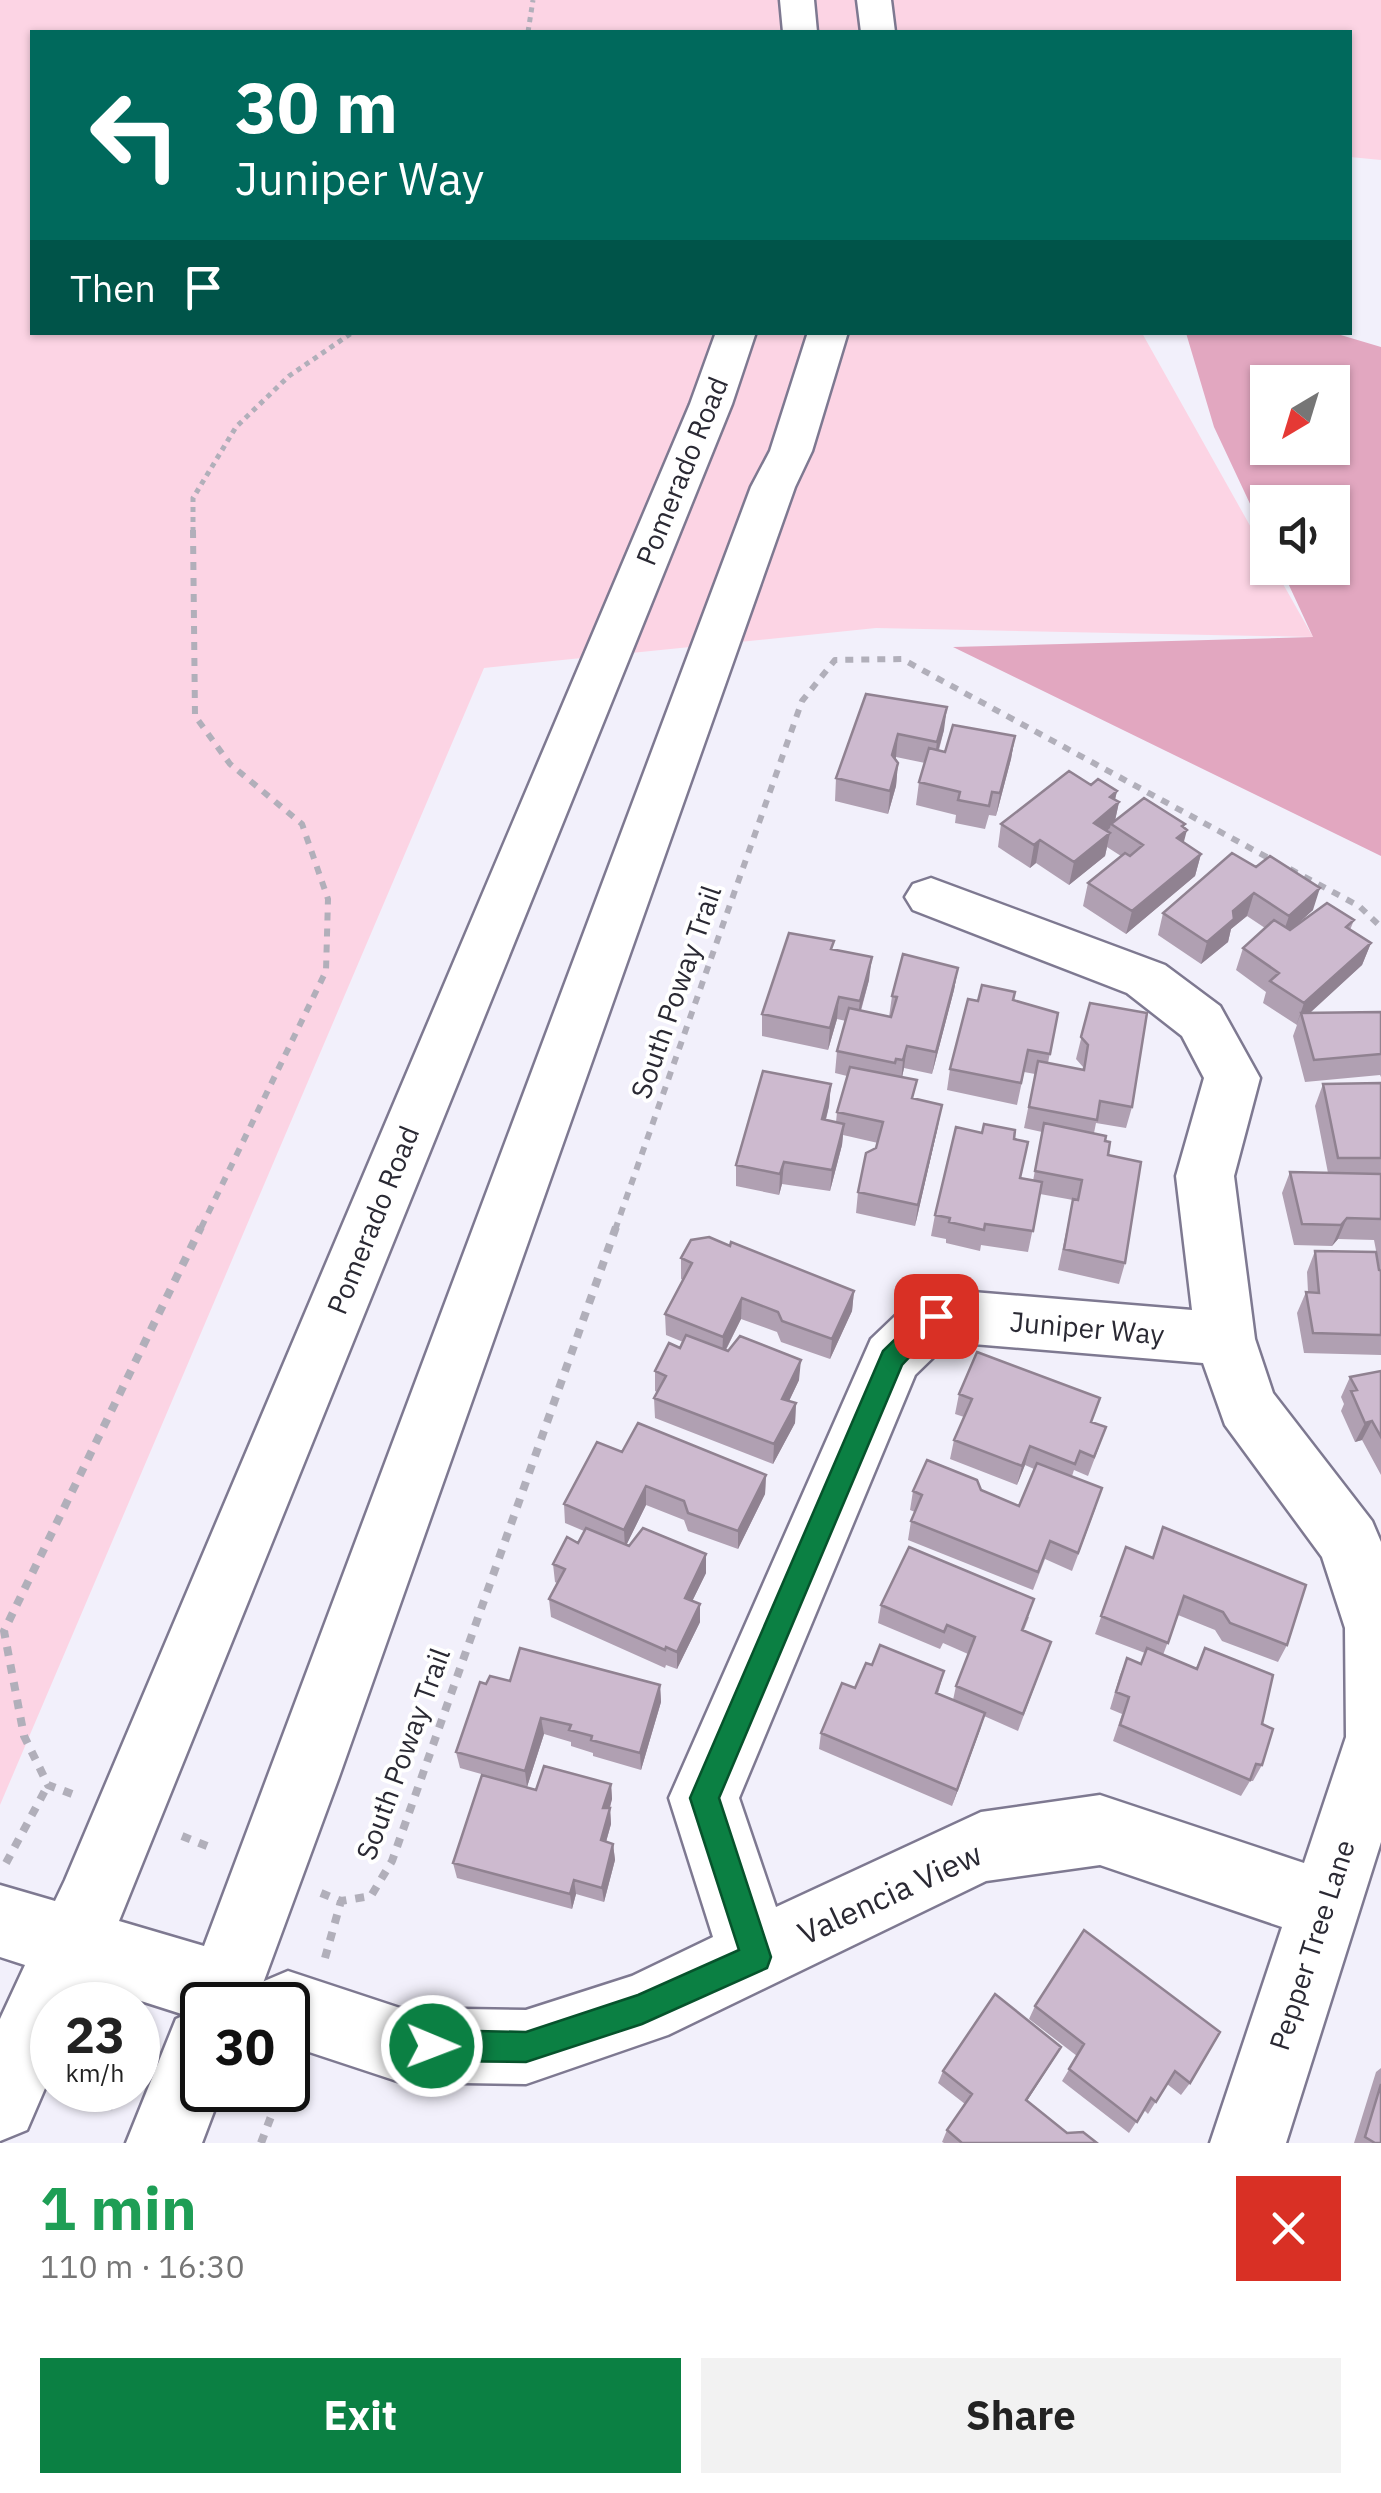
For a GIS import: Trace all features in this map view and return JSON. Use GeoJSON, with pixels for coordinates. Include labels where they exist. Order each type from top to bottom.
{"type":"FeatureCollection","features":[{"type":"Feature","properties":{"kind":"main road"},"geometry":{"type":"LineString","coordinates":[[797,0],[800,30]]}},
{"type":"Feature","properties":{"kind":"main road"},"geometry":{"type":"LineString","coordinates":[[874,0],[878,30]]}},
{"type":"Feature","properties":{"kind":"main road","name":"Pomerado Road"},"geometry":{"type":"LineString","coordinates":[[0,2102],[126,1815],[712,404],[735,335]]}},
{"type":"Feature","properties":{"kind":"main road"},"geometry":{"type":"LineString","coordinates":[[248,1982],[270,1870],[773,487],[791,451],[827,335]]}},
{"type":"Feature","properties":{"kind":"main road","name":"Pepper Tree Lane"},"geometry":{"type":"LineString","coordinates":[[931,897],[1146,980],[1201,1021],[1232,1078],[1205,1176],[1225,1339],[1247,1406],[1349,1542],[1378,1628],[1380,1737],[1248,2143]]}},
{"type":"Feature","properties":{"kind":"main road","name":"Juniper Way"},"geometry":{"type":"LineString","coordinates":[[756,1957],[704,1798],[892,1358],[936,1316],[1225,1339]]}},
{"type":"Feature","properties":{"kind":"main road","name":"Valencia View"},"geometry":{"type":"LineString","coordinates":[[310,2025],[400,2045],[526,2047],[642,2009],[981,1847],[1100,1830],[1324,1906]]}},
{"type":"Feature","properties":{"kind":"main road","name":"Valencia View"},"geometry":{"type":"LineString","coordinates":[[0,1921],[180,1986]]}},
{"type":"Feature","properties":{"kind":"main road"},"geometry":{"type":"LineString","coordinates":[[164,2143],[182,2112]]}},
{"type":"Feature","properties":{"kind":"path"},"geometry":{"type":"LineString","coordinates":[[528,30],[533,0]]}},
{"type":"Feature","properties":{"kind":"path"},"geometry":{"type":"LineString","coordinates":[[270,1870],[48,1785],[24,1736],[2,1632],[326,971],[328,899],[302,824],[230,764],[195,716],[193,498],[236,428],[289,376],[349,335]]}},
{"type":"Feature","properties":{"kind":"path","name":"South Poway Trail"},"geometry":{"type":"LineString","coordinates":[[270,1870],[341,1901],[371,1896],[392,1861],[802,701],[834,660],[902,659],[1359,906],[1381,926]]}},
{"type":"Feature","properties":{"kind":"path"},"geometry":{"type":"LineString","coordinates":[[0,1875],[48,1785]]}},
{"type":"Feature","properties":{"kind":"path"},"geometry":{"type":"LineString","coordinates":[[261,2143],[273,2112]]}},
{"type":"Feature","properties":{"kind":"shaded area"},"geometry":{"type":"Polygon","coordinates":[[[0,0],[1381,0],[1381,160],[1352,157],[1352,30],[30,30],[30,335],[1143,335],[1250,526],[1250,585],[1284,585],[1313,637],[876,628],[484,668],[0,1805],[0,0]]]}},
{"type":"Feature","properties":{"kind":"shaded area"},"geometry":{"type":"Polygon","coordinates":[[[1187,335],[1341,335],[1381,347],[1381,856],[953,647],[1313,637],[1289,585],[1350,585],[1350,485],[1250,485],[1250,504],[1214,427],[1187,335]]]}},
{"type":"Feature","properties":{"kind":"building"},"geometry":{"type":"Polygon","coordinates":[[[866,694],[947,707],[937,742],[898,734],[892,755],[898,763],[890,791],[836,778],[866,694]]]}},
{"type":"Feature","properties":{"kind":"building"},"geometry":{"type":"Polygon","coordinates":[[[953,725],[1015,736],[1000,793],[992,792],[989,806],[958,800],[960,792],[919,782],[929,748],[945,752],[953,725]]]}},
{"type":"Feature","properties":{"kind":"building"},"geometry":{"type":"Polygon","coordinates":[[[1069,771],[1091,785],[1098,779],[1117,791],[1110,797],[1119,802],[1094,823],[1110,833],[1074,862],[1040,840],[1034,845],[1001,824],[1069,771]]]}},
{"type":"Feature","properties":{"kind":"building"},"geometry":{"type":"Polygon","coordinates":[[[1144,798],[1185,824],[1182,826],[1187,830],[1177,838],[1201,854],[1132,911],[1088,883],[1125,853],[1130,856],[1143,845],[1111,824],[1144,798]]]}},
{"type":"Feature","properties":{"kind":"building"},"geometry":{"type":"Polygon","coordinates":[[[1232,853],[1256,867],[1270,856],[1320,888],[1289,916],[1254,893],[1233,911],[1234,919],[1207,942],[1163,913],[1232,853]]]}},
{"type":"Feature","properties":{"kind":"building"},"geometry":{"type":"Polygon","coordinates":[[[1327,903],[1354,920],[1346,927],[1371,943],[1304,1003],[1270,981],[1279,973],[1243,948],[1274,920],[1290,930],[1327,903]]]}},
{"type":"Feature","properties":{"kind":"building"},"geometry":{"type":"Polygon","coordinates":[[[789,933],[834,941],[831,949],[872,957],[860,1001],[839,997],[830,1028],[762,1014],[789,933]]]}},
{"type":"Feature","properties":{"kind":"building"},"geometry":{"type":"Polygon","coordinates":[[[903,954],[958,968],[936,1052],[907,1046],[903,1060],[896,1059],[895,1063],[837,1051],[849,1008],[891,1017],[903,954]]]}},
{"type":"Feature","properties":{"kind":"building"},"geometry":{"type":"Polygon","coordinates":[[[982,985],[1015,992],[1013,1000],[1058,1013],[1050,1054],[1028,1050],[1021,1083],[950,1069],[968,999],[978,1001],[982,985]]]}},
{"type":"Feature","properties":{"kind":"building"},"geometry":{"type":"Polygon","coordinates":[[[1090,1003],[1147,1013],[1132,1107],[1100,1101],[1097,1120],[1029,1107],[1038,1061],[1084,1070],[1088,1045],[1081,1037],[1090,1003]]]}},
{"type":"Feature","properties":{"kind":"building"},"geometry":{"type":"Polygon","coordinates":[[[1381,1012],[1381,1054],[1314,1060],[1301,1013],[1381,1012]]]}},
{"type":"Feature","properties":{"kind":"building"},"geometry":{"type":"Polygon","coordinates":[[[850,1067],[917,1080],[912,1098],[942,1105],[918,1205],[858,1192],[866,1153],[876,1148],[883,1122],[837,1112],[850,1067]]]}},
{"type":"Feature","properties":{"kind":"building"},"geometry":{"type":"Polygon","coordinates":[[[763,1071],[831,1084],[822,1119],[844,1124],[832,1170],[784,1162],[780,1174],[736,1165],[763,1071]]]}},
{"type":"Feature","properties":{"kind":"building"},"geometry":{"type":"Polygon","coordinates":[[[1381,1083],[1381,1158],[1338,1158],[1323,1084],[1381,1083]]]}},
{"type":"Feature","properties":{"kind":"building"},"geometry":{"type":"Polygon","coordinates":[[[1044,1123],[1106,1136],[1105,1141],[1110,1142],[1108,1155],[1141,1162],[1125,1263],[1064,1249],[1073,1199],[1078,1200],[1082,1180],[1035,1171],[1044,1123]]]}},
{"type":"Feature","properties":{"kind":"building"},"geometry":{"type":"Polygon","coordinates":[[[984,1124],[1015,1130],[1014,1139],[1028,1142],[1020,1178],[1042,1182],[1033,1231],[985,1224],[984,1230],[935,1215],[956,1127],[982,1133],[984,1124]]]}},
{"type":"Feature","properties":{"kind":"building"},"geometry":{"type":"Polygon","coordinates":[[[1290,1172],[1381,1174],[1381,1219],[1347,1218],[1341,1225],[1302,1224],[1290,1172]]]}},
{"type":"Feature","properties":{"kind":"building"},"geometry":{"type":"Polygon","coordinates":[[[709,1237],[854,1291],[832,1339],[782,1321],[778,1312],[742,1298],[723,1337],[665,1314],[692,1263],[681,1258],[691,1240],[709,1237]]]}},
{"type":"Feature","properties":{"kind":"building"},"geometry":{"type":"Polygon","coordinates":[[[1315,1251],[1376,1252],[1381,1271],[1381,1335],[1313,1333],[1306,1292],[1319,1293],[1315,1251]]]}},
{"type":"Feature","properties":{"kind":"building"},"geometry":{"type":"Polygon","coordinates":[[[686,1335],[728,1351],[740,1336],[801,1360],[782,1399],[796,1403],[774,1444],[654,1398],[666,1376],[655,1371],[669,1343],[680,1348],[686,1335]]]}},
{"type":"Feature","properties":{"kind":"building"},"geometry":{"type":"Polygon","coordinates":[[[977,1352],[1100,1398],[1091,1422],[1106,1427],[1094,1457],[1080,1451],[1075,1464],[1030,1446],[1022,1466],[954,1440],[972,1399],[959,1394],[977,1352]]]}},
{"type":"Feature","properties":{"kind":"building"},"geometry":{"type":"Polygon","coordinates":[[[1381,1371],[1381,1437],[1372,1421],[1365,1423],[1351,1391],[1357,1390],[1350,1377],[1381,1371]]]}},
{"type":"Feature","properties":{"kind":"building"},"geometry":{"type":"Polygon","coordinates":[[[638,1423],[766,1475],[738,1531],[688,1513],[684,1501],[646,1486],[624,1530],[564,1504],[597,1442],[622,1452],[638,1423]]]}},
{"type":"Feature","properties":{"kind":"building"},"geometry":{"type":"Polygon","coordinates":[[[927,1460],[977,1480],[981,1490],[1019,1506],[1037,1463],[1102,1488],[1078,1553],[1050,1541],[1038,1572],[911,1521],[922,1495],[913,1491],[927,1460]]]}},
{"type":"Feature","properties":{"kind":"building"},"geometry":{"type":"Polygon","coordinates":[[[1163,1527],[1306,1585],[1287,1645],[1230,1623],[1223,1612],[1184,1596],[1168,1643],[1101,1616],[1126,1547],[1153,1558],[1163,1527]]]}},
{"type":"Feature","properties":{"kind":"building"},"geometry":{"type":"Polygon","coordinates":[[[586,1528],[629,1546],[643,1528],[706,1554],[685,1598],[700,1604],[677,1652],[549,1599],[565,1569],[553,1564],[567,1537],[578,1543],[586,1528]]]}},
{"type":"Feature","properties":{"kind":"building"},"geometry":{"type":"Polygon","coordinates":[[[909,1547],[1034,1599],[1022,1630],[1051,1642],[1023,1714],[956,1686],[975,1637],[947,1625],[944,1632],[881,1605],[909,1547]]]}},
{"type":"Feature","properties":{"kind":"building"},"geometry":{"type":"Polygon","coordinates":[[[880,1645],[944,1671],[936,1693],[985,1713],[957,1790],[821,1733],[842,1683],[855,1688],[866,1663],[872,1665],[880,1645]]]}},
{"type":"Feature","properties":{"kind":"building"},"geometry":{"type":"Polygon","coordinates":[[[520,1648],[660,1685],[640,1753],[591,1740],[592,1736],[569,1730],[571,1725],[541,1718],[525,1771],[456,1752],[480,1682],[486,1684],[490,1676],[510,1681],[520,1648]]]}},
{"type":"Feature","properties":{"kind":"building"},"geometry":{"type":"Polygon","coordinates":[[[1147,1648],[1197,1669],[1205,1648],[1273,1675],[1262,1724],[1273,1729],[1262,1765],[1256,1764],[1250,1780],[1120,1725],[1129,1697],[1116,1692],[1127,1658],[1141,1664],[1147,1648]]]}},
{"type":"Feature","properties":{"kind":"building"},"geometry":{"type":"Polygon","coordinates":[[[544,1766],[611,1784],[603,1808],[610,1808],[601,1840],[613,1844],[602,1888],[574,1880],[570,1894],[453,1863],[482,1775],[536,1790],[544,1766]]]}},
{"type":"Feature","properties":{"kind":"building"},"geometry":{"type":"Polygon","coordinates":[[[1084,1930],[1220,2032],[1190,2083],[1175,2071],[1156,2102],[1151,2098],[1137,2122],[1069,2069],[1084,2044],[1035,2006],[1084,1930]]]}},
{"type":"Feature","properties":{"kind":"building"},"geometry":{"type":"Polygon","coordinates":[[[995,1994],[1061,2047],[1026,2100],[1067,2133],[1083,2132],[1097,2143],[962,2143],[947,2130],[972,2094],[943,2071],[995,1994]]]}},
{"type":"Feature","properties":{"kind":"building"},"geometry":{"type":"Polygon","coordinates":[[[1381,2084],[1381,2143],[1375,2143],[1365,2137],[1381,2084]]]}},
{"type":"Feature","properties":{"kind":"route"},"geometry":{"type":"LineString","coordinates":[[432,2046],[526,2047],[642,2009],[756,1957],[704,1798],[892,1358],[936,1316]]}}]}
